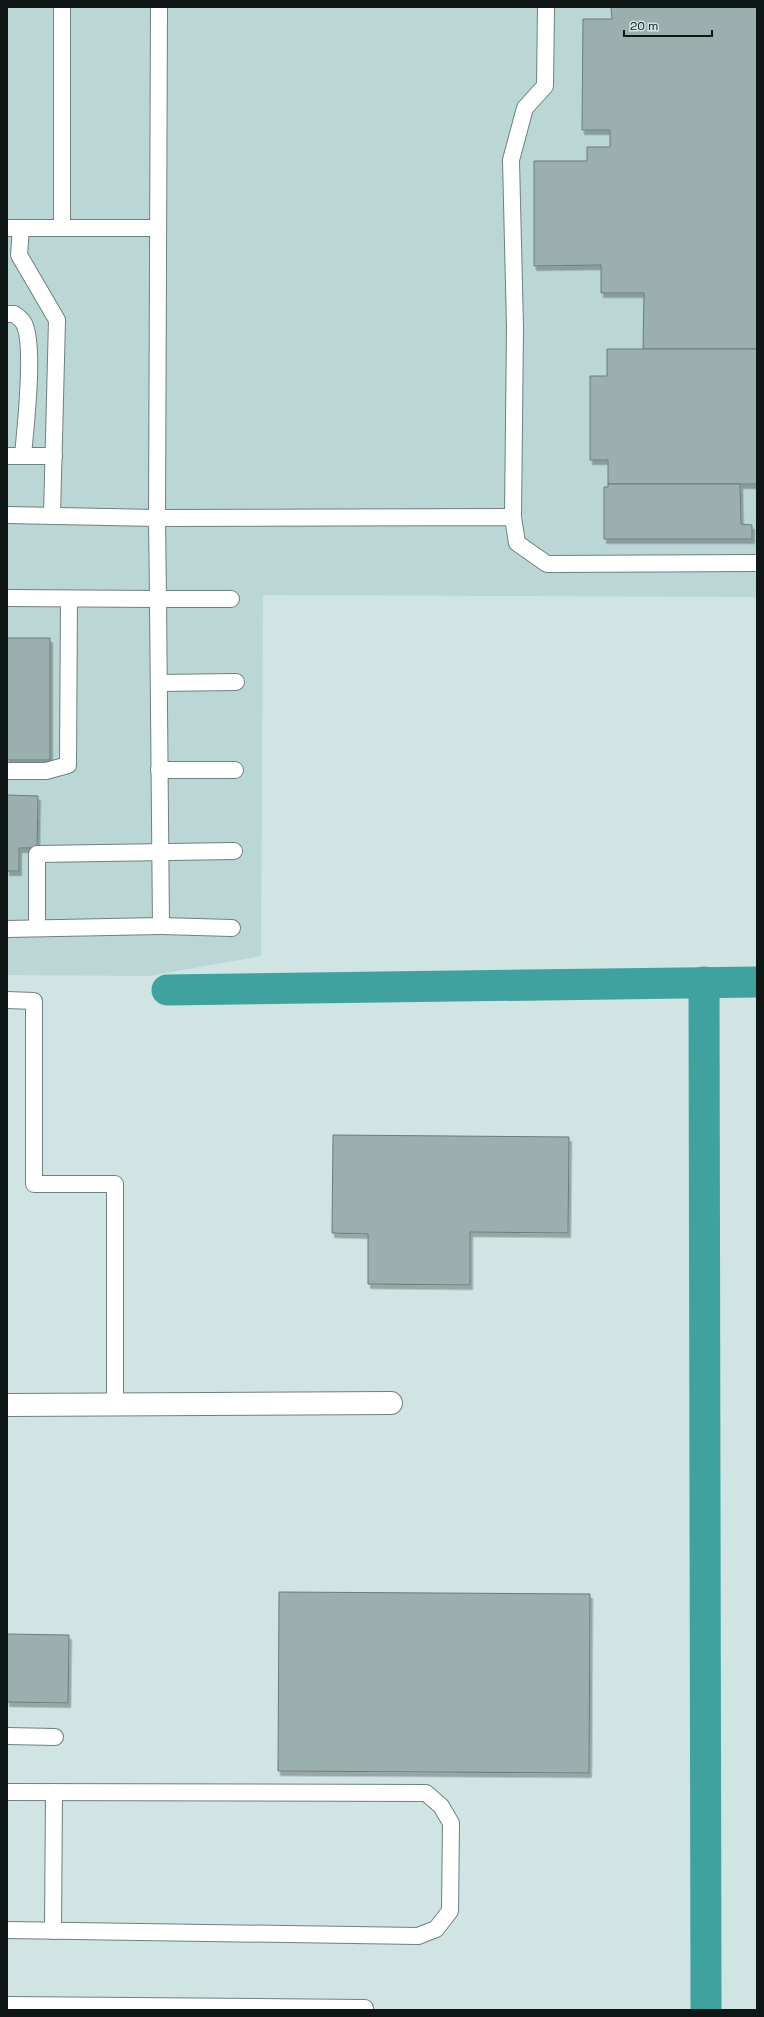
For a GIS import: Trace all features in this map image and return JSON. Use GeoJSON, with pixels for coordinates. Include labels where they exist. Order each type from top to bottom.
{"type":"FeatureCollection","features":[{"type":"Feature","properties":{"kind":"street"},"geometry":{"type":"LineString","coordinates":[[7,1405],[391,1403]]}},
{"type":"Feature","properties":{"kind":"lane"},"geometry":{"type":"LineString","coordinates":[[62,7],[62,228]]}},
{"type":"Feature","properties":{"kind":"lane"},"geometry":{"type":"LineString","coordinates":[[159,7],[157,518],[161,926]]}},
{"type":"Feature","properties":{"kind":"lane"},"geometry":{"type":"LineString","coordinates":[[546,7],[546,86],[525,108],[512,160],[515,327],[513,516],[516,543],[547,564],[757,563]]}},
{"type":"Feature","properties":{"kind":"lane"},"geometry":{"type":"LineString","coordinates":[[52,516],[57,320],[19,255],[14,228],[158,228]]}},
{"type":"Feature","properties":{"kind":"lane"},"geometry":{"type":"LineString","coordinates":[[7,314],[14,314],[24,323],[29,347],[29,373],[23,456]]}},
{"type":"Feature","properties":{"kind":"lane"},"geometry":{"type":"LineString","coordinates":[[7,456],[54,456]]}},
{"type":"Feature","properties":{"kind":"lane"},"geometry":{"type":"LineString","coordinates":[[7,515],[157,518],[513,516]]}},
{"type":"Feature","properties":{"kind":"lane"},"geometry":{"type":"LineString","coordinates":[[7,598],[231,599]]}},
{"type":"Feature","properties":{"kind":"lane"},"geometry":{"type":"LineString","coordinates":[[7,770],[46,771],[68,765],[69,598]]}},
{"type":"Feature","properties":{"kind":"lane"},"geometry":{"type":"LineString","coordinates":[[158,683],[236,682]]}},
{"type":"Feature","properties":{"kind":"lane"},"geometry":{"type":"LineString","coordinates":[[159,770],[234,770]]}},
{"type":"Feature","properties":{"kind":"lane"},"geometry":{"type":"LineString","coordinates":[[37,928],[38,854],[234,851]]}},
{"type":"Feature","properties":{"kind":"lane"},"geometry":{"type":"LineString","coordinates":[[7,929],[161,926],[232,928]]}},
{"type":"Feature","properties":{"kind":"lane"},"geometry":{"type":"LineString","coordinates":[[7,1000],[34,1001],[34,1184],[115,1184],[115,1404]]}},
{"type":"Feature","properties":{"kind":"lane"},"geometry":{"type":"LineString","coordinates":[[7,1736],[55,1737]]}},
{"type":"Feature","properties":{"kind":"lane"},"geometry":{"type":"LineString","coordinates":[[7,1792],[426,1793],[441,1806],[451,1823],[450,1910],[436,1929],[418,1936],[7,1930]]}},
{"type":"Feature","properties":{"kind":"lane"},"geometry":{"type":"LineString","coordinates":[[53,1931],[54,1792]]}},
{"type":"Feature","properties":{"kind":"lane"},"geometry":{"type":"LineString","coordinates":[[7,2005],[365,2008]]}},
{"type":"Feature","properties":{"kind":"shaded area"},"geometry":{"type":"Polygon","coordinates":[[[7,7],[757,7],[757,597],[263,595],[261,956],[149,976],[7,975],[7,7]]]}},
{"type":"Feature","properties":{"kind":"building"},"geometry":{"type":"Polygon","coordinates":[[[611,7],[757,7],[757,349],[643,349],[644,293],[601,293],[601,265],[534,266],[534,161],[587,161],[587,147],[610,147],[610,130],[582,130],[583,19],[612,19],[611,7]]]}},
{"type":"Feature","properties":{"kind":"building"},"geometry":{"type":"Polygon","coordinates":[[[607,349],[757,349],[757,484],[608,484],[608,460],[590,460],[590,376],[607,376],[607,349]]]}},
{"type":"Feature","properties":{"kind":"building"},"geometry":{"type":"Polygon","coordinates":[[[608,484],[740,484],[741,524],[752,525],[752,539],[604,539],[604,487],[608,487],[608,484]]]}},
{"type":"Feature","properties":{"kind":"building"},"geometry":{"type":"Polygon","coordinates":[[[7,638],[50,638],[50,760],[7,760],[7,638]]]}},
{"type":"Feature","properties":{"kind":"building"},"geometry":{"type":"Polygon","coordinates":[[[7,795],[38,796],[37,848],[19,848],[19,871],[7,871],[7,795]]]}},
{"type":"Feature","properties":{"kind":"building"},"geometry":{"type":"Polygon","coordinates":[[[333,1135],[569,1137],[568,1233],[470,1232],[470,1285],[368,1284],[368,1234],[332,1233],[333,1135]]]}},
{"type":"Feature","properties":{"kind":"building"},"geometry":{"type":"Polygon","coordinates":[[[279,1592],[590,1594],[589,1773],[278,1771],[279,1592]]]}},
{"type":"Feature","properties":{"kind":"building"},"geometry":{"type":"Polygon","coordinates":[[[7,1634],[69,1635],[68,1703],[7,1702],[7,1634]]]}},
{"type":"Feature","properties":{"kind":"waterway"},"geometry":{"type":"LineString","coordinates":[[704,982],[706,2010]]}},
{"type":"Feature","properties":{"kind":"waterway"},"geometry":{"type":"LineString","coordinates":[[167,990],[757,982]]}}]}
